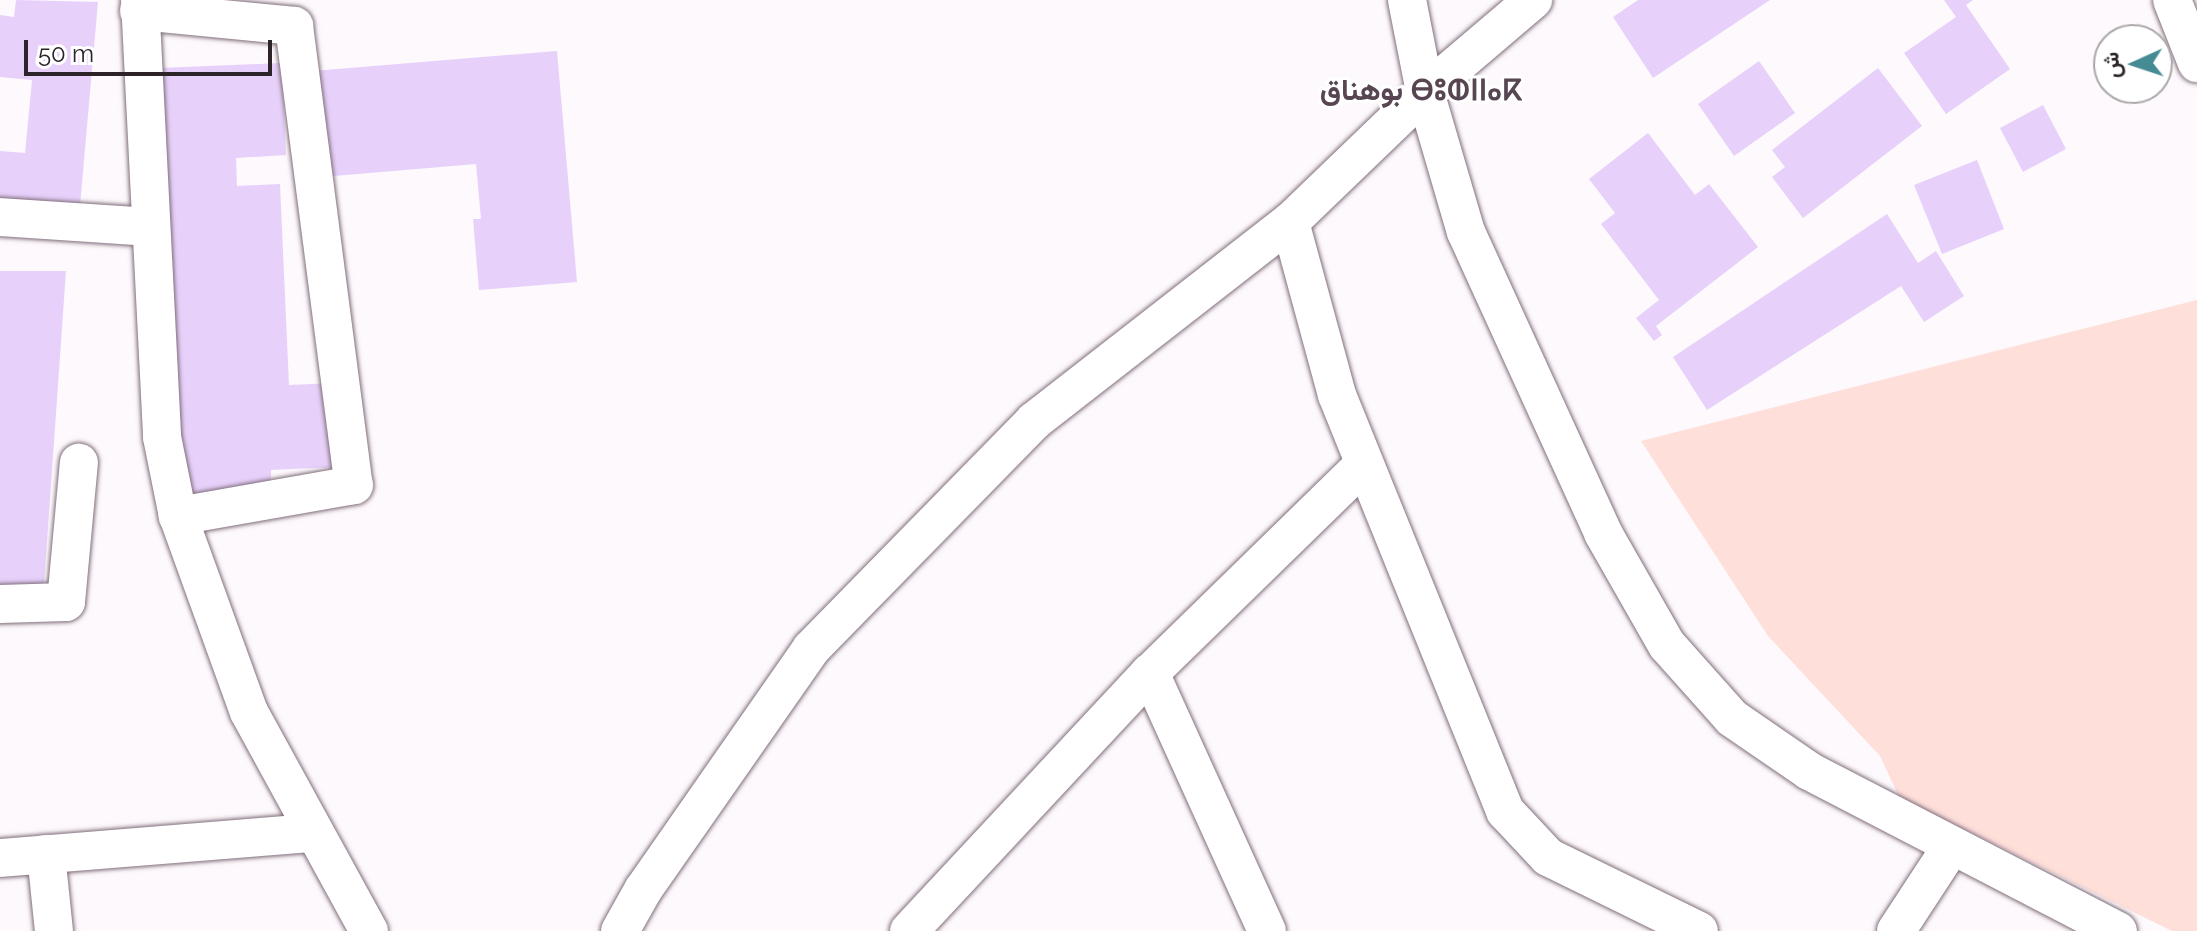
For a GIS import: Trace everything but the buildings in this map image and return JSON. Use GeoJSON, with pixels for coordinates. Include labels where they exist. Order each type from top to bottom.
{"type":"FeatureCollection","features":[{"type":"Feature","properties":{"kind":"street"},"geometry":{"type":"LineString","coordinates":[[1407,0],[1425,92],[1466,232],[1603,533],[1667,645],[1732,718],[1809,771],[2118,931]]}},
{"type":"Feature","properties":{"kind":"street"},"geometry":{"type":"LineString","coordinates":[[620,931],[643,890],[811,649],[1034,421],[1290,222],[1425,92],[1533,0]]}},
{"type":"Feature","properties":{"kind":"street"},"geometry":{"type":"LineString","coordinates":[[2172,0],[2197,63]]}},
{"type":"Feature","properties":{"kind":"street"},"geometry":{"type":"LineString","coordinates":[[178,516],[354,485],[294,26],[139,6],[162,437],[178,516],[249,712],[310,833],[369,931]]}},
{"type":"Feature","properties":{"kind":"street"},"geometry":{"type":"LineString","coordinates":[[0,217],[151,227]]}},
{"type":"Feature","properties":{"kind":"street"},"geometry":{"type":"LineString","coordinates":[[1290,222],[1337,395],[1505,811],[1548,857],[1699,931]]}},
{"type":"Feature","properties":{"kind":"street"},"geometry":{"type":"LineString","coordinates":[[0,604],[66,602],[79,463]]}},
{"type":"Feature","properties":{"kind":"street"},"geometry":{"type":"LineString","coordinates":[[909,931],[1150,673],[1364,464]]}},
{"type":"Feature","properties":{"kind":"street"},"geometry":{"type":"LineString","coordinates":[[1150,673],[1267,931]]}},
{"type":"Feature","properties":{"kind":"street"},"geometry":{"type":"LineString","coordinates":[[0,858],[310,833]]}},
{"type":"Feature","properties":{"kind":"street"},"geometry":{"type":"LineString","coordinates":[[1896,931],[1951,847]]}},
{"type":"Feature","properties":{"kind":"street"},"geometry":{"type":"LineString","coordinates":[[46,854],[54,931]]}},
{"type":"Feature","properties":{"kind":"shaded area"},"geometry":{"type":"Polygon","coordinates":[[[2197,300],[2197,931],[2172,931],[1899,797],[1880,756],[1768,636],[1641,441],[2197,300]]]}},
{"type":"Feature","properties":{"kind":"district","name":"بوهناق ⴱⵓⵀⵏⵏⴰⴽ"},"geometry":{"type":"Point","coordinates":[1421,90]}}]}
